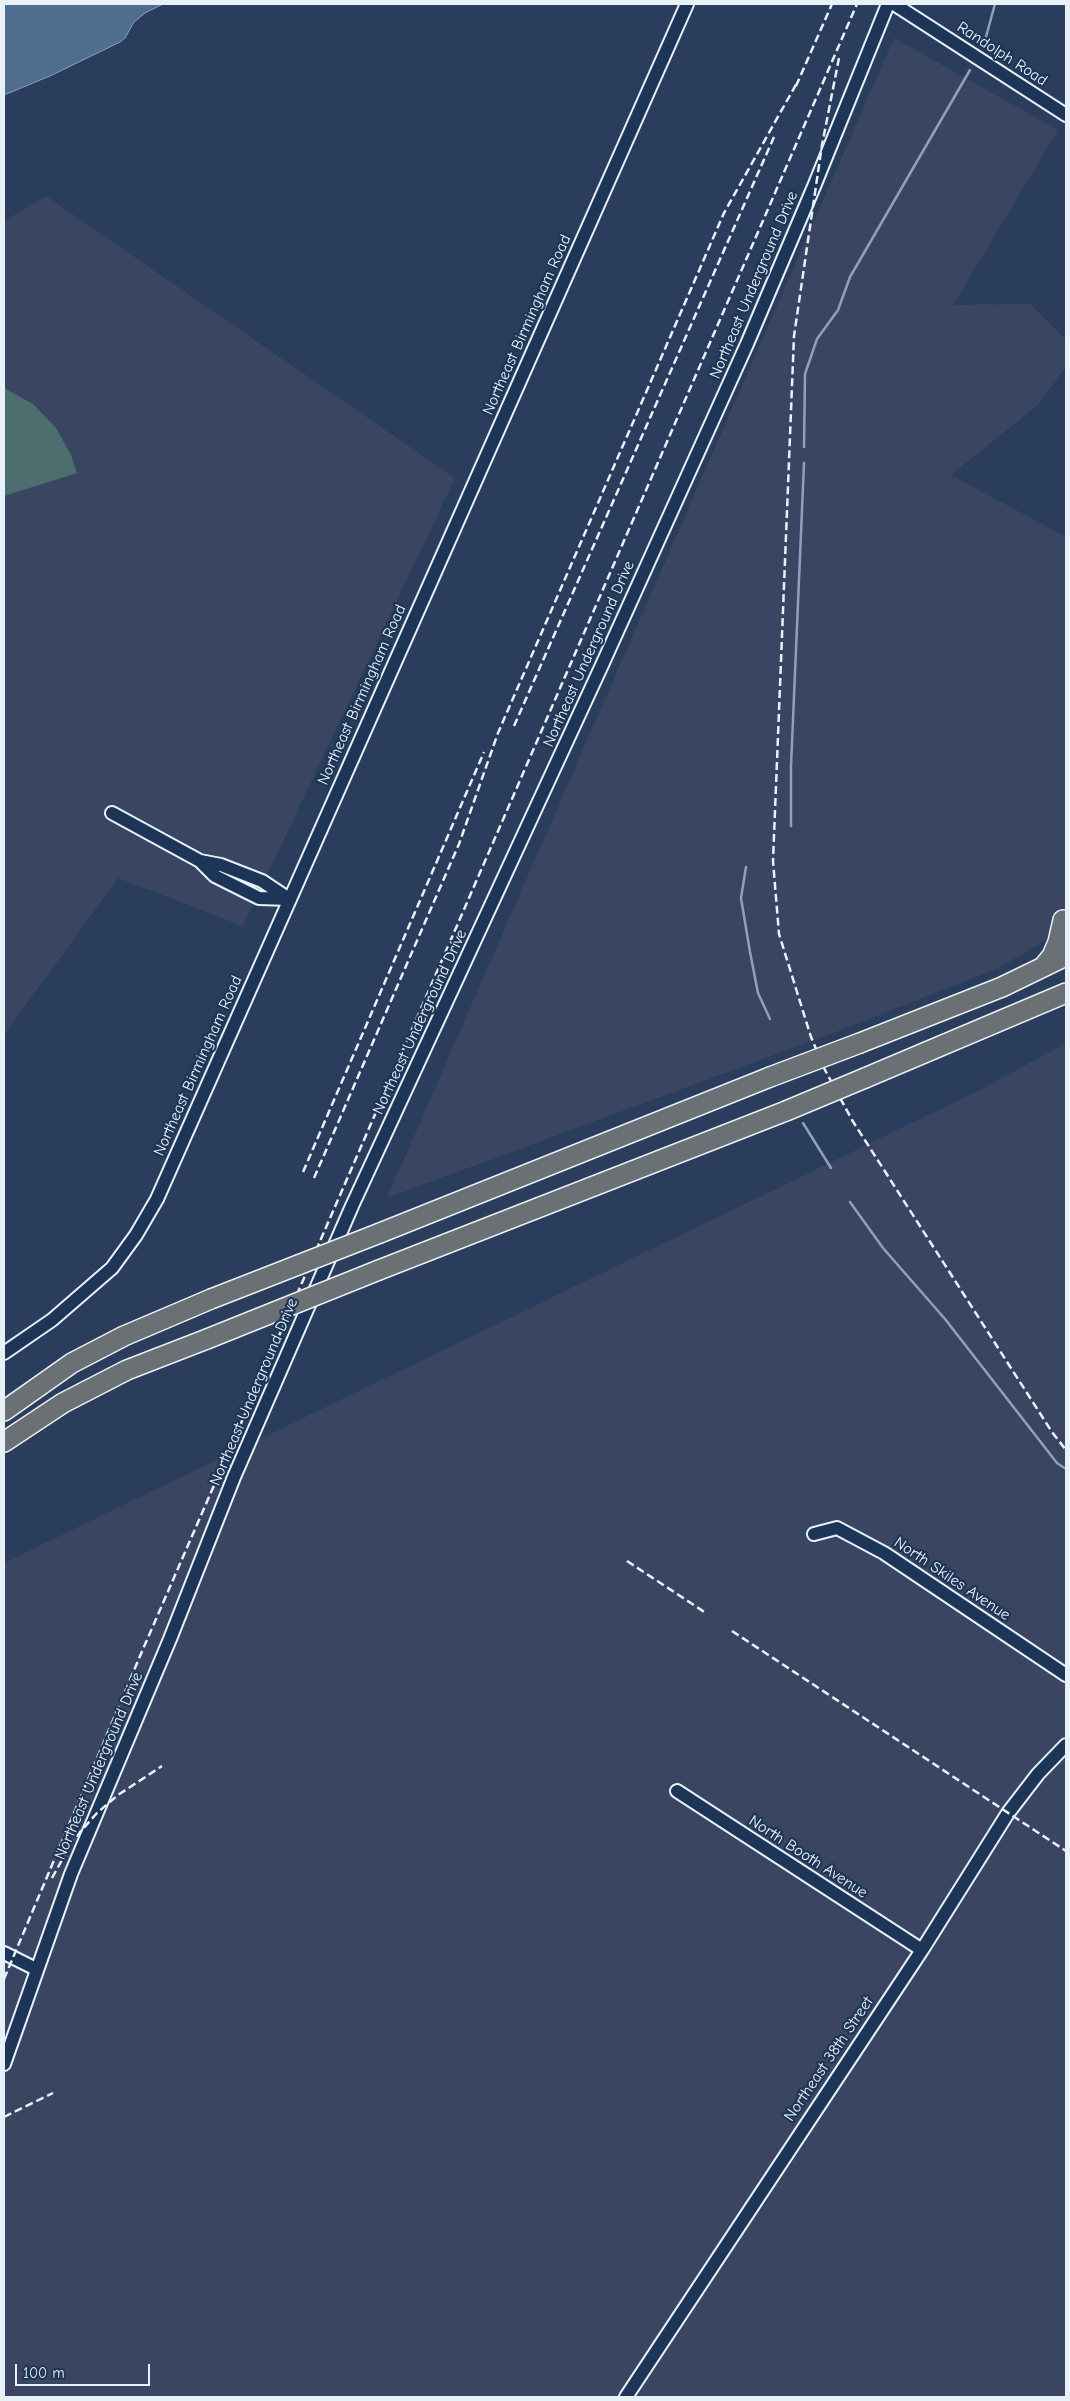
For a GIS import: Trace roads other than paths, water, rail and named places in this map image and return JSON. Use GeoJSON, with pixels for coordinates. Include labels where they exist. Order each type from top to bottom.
{"type":"FeatureCollection","features":[{"type":"Feature","properties":{"kind":"highway"},"geometry":{"type":"LineString","coordinates":[[1043,967],[1055,949],[1063,920],[1066,921]]}},
{"type":"Feature","properties":{"kind":"highway"},"geometry":{"type":"LineString","coordinates":[[4,1411],[72,1363],[124,1336],[211,1299],[1002,987],[1066,956]]}},
{"type":"Feature","properties":{"kind":"highway"},"geometry":{"type":"LineString","coordinates":[[4,1442],[63,1403],[127,1370],[786,1111],[1066,992]]}},
{"type":"Feature","properties":{"kind":"street","name":"Northeast Birmingham Road"},"geometry":{"type":"LineString","coordinates":[[4,1352],[52,1320],[112,1268],[136,1235],[157,1199],[687,4]]}},
{"type":"Feature","properties":{"kind":"street","name":"Northeast Underground Drive"},"geometry":{"type":"LineString","coordinates":[[4,2064],[71,1874],[170,1639],[237,1469],[352,1206],[586,701],[747,344],[816,184],[888,4]]}},
{"type":"Feature","properties":{"kind":"street","name":"Randolph Road"},"geometry":{"type":"LineString","coordinates":[[894,4],[1066,115]]}},
{"type":"Feature","properties":{"kind":"street"},"geometry":{"type":"LineString","coordinates":[[112,812],[200,861],[222,866],[262,881],[289,900]]}},
{"type":"Feature","properties":{"kind":"street","name":"North Skiles Avenue"},"geometry":{"type":"LineString","coordinates":[[814,1534],[837,1528],[884,1553],[1066,1675]]}},
{"type":"Feature","properties":{"kind":"street","name":"Northeast 38th Street"},"geometry":{"type":"LineString","coordinates":[[626,2397],[922,1950],[1008,1813],[1038,1774],[1066,1745]]}},
{"type":"Feature","properties":{"kind":"street","name":"North Booth Avenue"},"geometry":{"type":"LineString","coordinates":[[677,1791],[922,1950]]}},
{"type":"Feature","properties":{"kind":"street"},"geometry":{"type":"LineString","coordinates":[[4,1953],[36,1969]]}},
{"type":"Feature","properties":{"kind":"waterway"},"geometry":{"type":"LineString","coordinates":[[984,44],[995,4]]}},
{"type":"Feature","properties":{"kind":"waterway"},"geometry":{"type":"LineString","coordinates":[[804,447],[805,374],[817,339],[838,310],[850,277],[970,70]]}},
{"type":"Feature","properties":{"kind":"waterway"},"geometry":{"type":"LineString","coordinates":[[791,826],[791,766],[804,463]]}},
{"type":"Feature","properties":{"kind":"waterway"},"geometry":{"type":"LineString","coordinates":[[746,867],[741,898],[758,993],[770,1019]]}},
{"type":"Feature","properties":{"kind":"waterway"},"geometry":{"type":"LineString","coordinates":[[803,1123],[831,1168]]}},
{"type":"Feature","properties":{"kind":"waterway"},"geometry":{"type":"LineString","coordinates":[[850,1202],[883,1248],[945,1319],[1057,1463],[1066,1469]]}},
{"type":"Feature","properties":{"kind":"railway"},"geometry":{"type":"LineString","coordinates":[[796,86],[832,4]]}},
{"type":"Feature","properties":{"kind":"railway"},"geometry":{"type":"LineString","coordinates":[[4,1979],[143,1649],[857,4]]}},
{"type":"Feature","properties":{"kind":"railway"},"geometry":{"type":"LineString","coordinates":[[839,58],[822,145],[794,336],[773,861],[779,934],[811,1037],[825,1070],[852,1120],[1052,1432],[1066,1450]]}},
{"type":"Feature","properties":{"kind":"railway"},"geometry":{"type":"LineString","coordinates":[[314,1178],[459,844],[498,733],[724,213],[798,81]]}},
{"type":"Feature","properties":{"kind":"railway"},"geometry":{"type":"LineString","coordinates":[[514,726],[774,137]]}},
{"type":"Feature","properties":{"kind":"railway"},"geometry":{"type":"LineString","coordinates":[[303,1172],[484,752]]}},
{"type":"Feature","properties":{"kind":"railway"},"geometry":{"type":"LineString","coordinates":[[627,1561],[706,1613]]}},
{"type":"Feature","properties":{"kind":"railway"},"geometry":{"type":"LineString","coordinates":[[732,1631],[1066,1851]]}},
{"type":"Feature","properties":{"kind":"railway"},"geometry":{"type":"LineString","coordinates":[[52,1878],[73,1840],[97,1813],[118,1795],[162,1766]]}},
{"type":"Feature","properties":{"kind":"railway"},"geometry":{"type":"LineString","coordinates":[[4,2117],[53,2093]]}}]}
